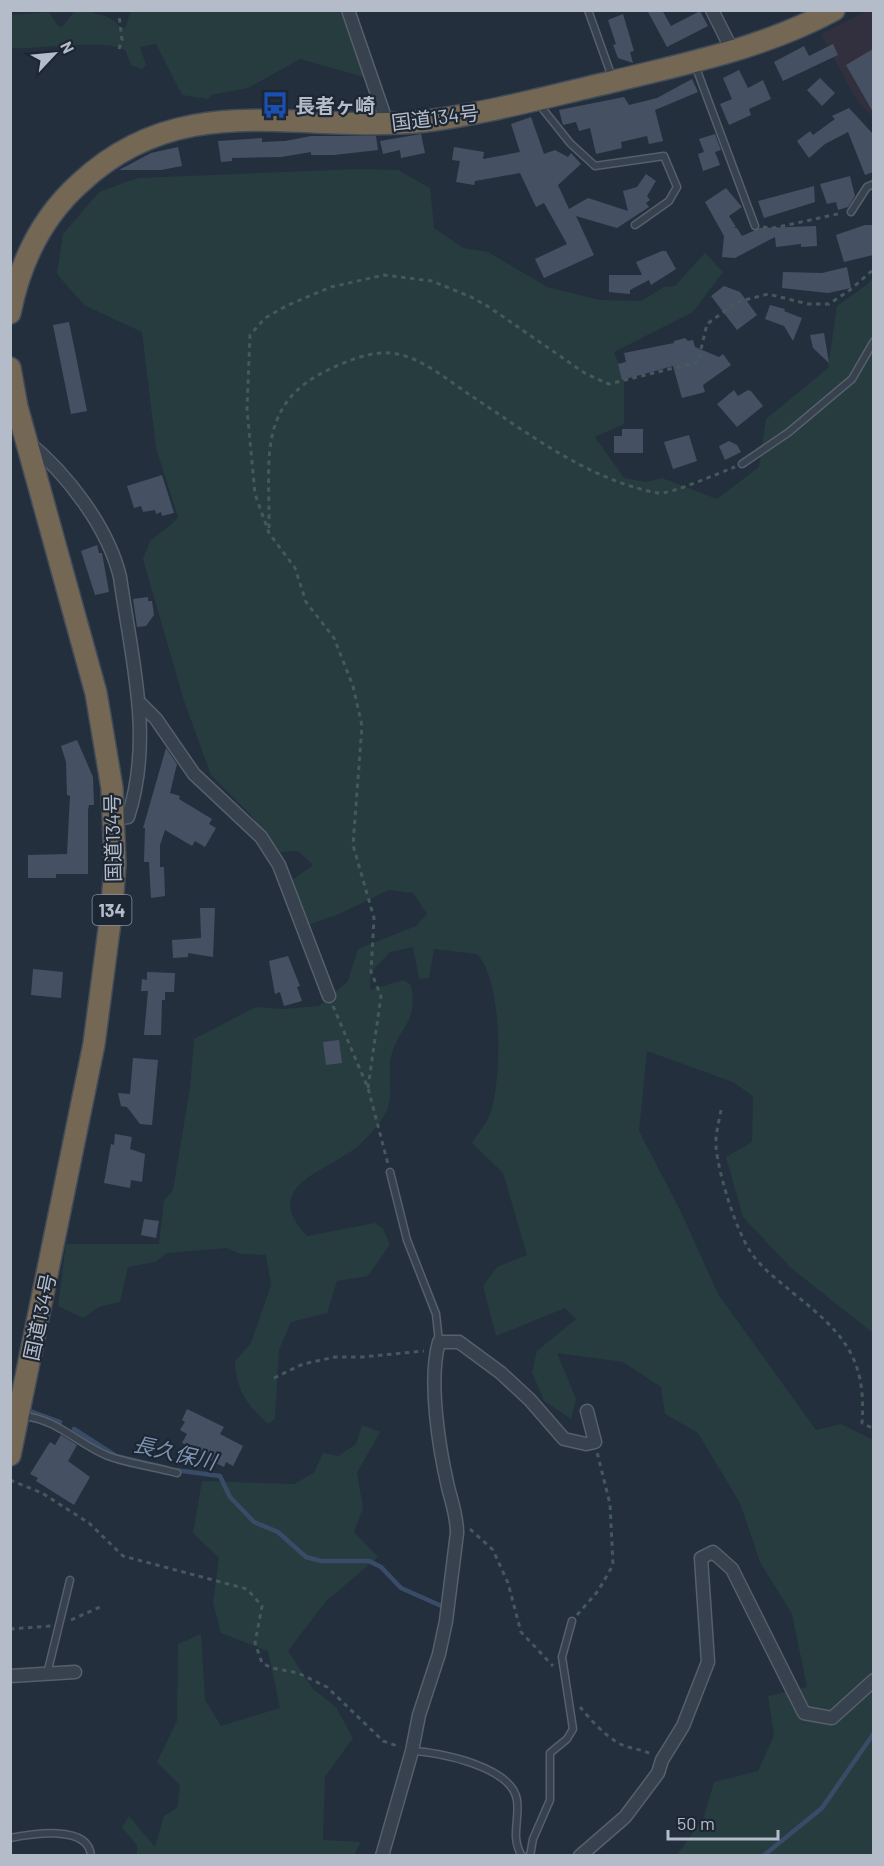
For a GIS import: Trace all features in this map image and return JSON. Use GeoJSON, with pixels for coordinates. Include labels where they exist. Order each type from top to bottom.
{"type":"FeatureCollection","features":[{"type":"Feature","properties":{"kind":"highway","name":"国道134号"},"geometry":{"type":"LineString","coordinates":[[10,313],[23,263],[43,225],[56,207],[86,177],[125,150],[170,129],[198,123],[251,120],[387,123],[462,116],[733,52],[791,31],[834,10]]}},
{"type":"Feature","properties":{"kind":"highway","name":"国道134号"},"geometry":{"type":"LineString","coordinates":[[10,368],[25,439],[96,693],[107,743],[114,819],[112,907],[94,1044],[10,1455]]}},
{"type":"Feature","properties":{"kind":"street"},"geometry":{"type":"LineString","coordinates":[[348,10],[387,123]]}},
{"type":"Feature","properties":{"kind":"street"},"geometry":{"type":"LineString","coordinates":[[712,10],[733,52]]}},
{"type":"Feature","properties":{"kind":"street"},"geometry":{"type":"LineString","coordinates":[[25,439],[53,464],[105,534],[115,557],[140,704],[141,734],[134,798],[128,817],[114,819]]}},
{"type":"Feature","properties":{"kind":"street"},"geometry":{"type":"LineString","coordinates":[[140,704],[156,719],[195,774],[261,837],[279,864],[329,996]]}},
{"type":"Feature","properties":{"kind":"street"},"geometry":{"type":"LineString","coordinates":[[382,1856],[412,1751],[418,1715],[439,1654],[446,1621],[457,1518],[448,1486],[439,1429],[435,1381],[438,1346],[459,1342],[501,1373],[530,1400],[564,1439],[586,1444],[595,1442],[587,1411]]}},
{"type":"Feature","properties":{"kind":"street"},"geometry":{"type":"LineString","coordinates":[[580,1856],[625,1817],[658,1773],[662,1760],[683,1726],[708,1662],[701,1558],[713,1552],[732,1569],[804,1713],[832,1718],[873,1680]]}},
{"type":"Feature","properties":{"kind":"street"},"geometry":{"type":"LineString","coordinates":[[10,1676],[75,1672]]}},
{"type":"Feature","properties":{"kind":"lane"},"geometry":{"type":"LineString","coordinates":[[588,10],[614,81]]}},
{"type":"Feature","properties":{"kind":"lane"},"geometry":{"type":"LineString","coordinates":[[694,62],[755,226]]}},
{"type":"Feature","properties":{"kind":"lane"},"geometry":{"type":"LineString","coordinates":[[536,100],[570,143],[596,166],[664,156],[677,187],[669,201],[635,225]]}},
{"type":"Feature","properties":{"kind":"lane"},"geometry":{"type":"LineString","coordinates":[[851,212],[867,187],[873,183]]}},
{"type":"Feature","properties":{"kind":"lane"},"geometry":{"type":"LineString","coordinates":[[742,464],[789,432],[852,379],[873,341]]}},
{"type":"Feature","properties":{"kind":"lane"},"geometry":{"type":"LineString","coordinates":[[390,1172],[406,1240],[436,1314],[438,1346]]}},
{"type":"Feature","properties":{"kind":"lane"},"geometry":{"type":"LineString","coordinates":[[19,1416],[42,1420],[66,1430],[107,1455],[177,1473]]}},
{"type":"Feature","properties":{"kind":"lane"},"geometry":{"type":"LineString","coordinates":[[47,1675],[70,1580]]}},
{"type":"Feature","properties":{"kind":"lane"},"geometry":{"type":"LineString","coordinates":[[530,1856],[533,1839],[550,1800],[550,1753],[567,1739],[573,1729],[568,1691],[563,1676],[562,1657],[572,1621]]}},
{"type":"Feature","properties":{"kind":"lane"},"geometry":{"type":"LineString","coordinates":[[412,1751],[432,1752],[459,1758],[490,1770],[509,1785],[517,1799],[515,1838],[522,1856]]}},
{"type":"Feature","properties":{"kind":"lane"},"geometry":{"type":"LineString","coordinates":[[10,1838],[40,1833],[73,1835],[84,1841],[91,1850],[91,1856]]}},
{"type":"Feature","properties":{"kind":"path"},"geometry":{"type":"LineString","coordinates":[[119,15],[122,40],[119,49]]}},
{"type":"Feature","properties":{"kind":"path"},"geometry":{"type":"LineString","coordinates":[[755,226],[774,228],[851,212]]}},
{"type":"Feature","properties":{"kind":"path"},"geometry":{"type":"LineString","coordinates":[[368,1088],[381,996],[371,972],[374,918],[353,845],[362,726],[353,686],[334,638],[306,602],[295,568],[269,533],[255,494],[247,409],[250,334],[265,318],[288,305],[331,287],[384,275],[432,281],[489,307],[586,374],[609,384],[698,362],[708,324],[737,302],[768,294],[808,304],[829,304],[850,290],[873,269]]}},
{"type":"Feature","properties":{"kind":"path"},"geometry":{"type":"LineString","coordinates":[[269,533],[270,437],[284,403],[309,378],[349,360],[390,353],[419,361],[544,444],[602,476],[661,493],[742,464]]}},
{"type":"Feature","properties":{"kind":"path"},"geometry":{"type":"LineString","coordinates":[[329,996],[368,1088],[390,1172]]}},
{"type":"Feature","properties":{"kind":"path"},"geometry":{"type":"LineString","coordinates":[[721,1110],[716,1145],[724,1185],[750,1251],[770,1273],[835,1330],[858,1365],[864,1396],[862,1423],[873,1430]]}},
{"type":"Feature","properties":{"kind":"path"},"geometry":{"type":"LineString","coordinates":[[274,1378],[303,1364],[335,1357],[362,1357],[438,1346]]}},
{"type":"Feature","properties":{"kind":"path"},"geometry":{"type":"LineString","coordinates":[[572,1621],[598,1591],[613,1565],[610,1504],[595,1442]]}},
{"type":"Feature","properties":{"kind":"path"},"geometry":{"type":"LineString","coordinates":[[10,1480],[42,1493],[82,1518],[123,1556],[247,1589],[262,1606],[255,1643],[262,1663],[272,1668],[298,1673],[327,1687],[383,1741],[412,1751]]}},
{"type":"Feature","properties":{"kind":"path"},"geometry":{"type":"LineString","coordinates":[[457,1518],[493,1550],[508,1583],[521,1632],[563,1676]]}},
{"type":"Feature","properties":{"kind":"path"},"geometry":{"type":"LineString","coordinates":[[568,1691],[589,1718],[620,1744],[644,1749],[662,1760]]}},
{"type":"Feature","properties":{"kind":"shaded area"},"geometry":{"type":"Polygon","coordinates":[[[867,11],[873,11],[873,118],[856,99],[821,34],[867,11]]]}},
{"type":"Feature","properties":{"kind":"green space"},"geometry":{"type":"Polygon","coordinates":[[[91,11],[108,17],[125,28],[131,11],[340,11],[364,77],[300,59],[248,88],[211,95],[208,99],[182,95],[156,44],[140,47],[146,65],[142,69],[131,65],[125,50],[115,47],[87,45],[11,48],[11,15],[49,12],[58,26],[62,27],[74,12],[91,11]]]}},
{"type":"Feature","properties":{"kind":"green space"},"geometry":{"type":"Polygon","coordinates":[[[358,169],[398,170],[430,188],[434,228],[463,248],[488,252],[547,287],[600,300],[641,301],[664,287],[675,286],[705,253],[723,272],[693,312],[614,352],[624,377],[624,424],[595,437],[624,478],[646,482],[662,478],[717,499],[759,467],[766,419],[828,368],[837,306],[869,283],[873,277],[873,1333],[791,1268],[743,1217],[726,1157],[752,1142],[753,1096],[733,1082],[647,1051],[639,1131],[681,1212],[718,1294],[816,1430],[841,1424],[873,1440],[873,1855],[677,1855],[704,1817],[714,1782],[758,1771],[774,1735],[768,1696],[807,1687],[792,1614],[760,1562],[740,1503],[698,1433],[665,1414],[661,1387],[623,1362],[557,1353],[576,1399],[571,1419],[544,1401],[532,1372],[537,1351],[576,1319],[565,1308],[496,1336],[483,1286],[497,1267],[527,1255],[503,1173],[472,1143],[491,1111],[495,1095],[498,1053],[496,1006],[492,985],[486,967],[477,954],[434,949],[429,978],[419,979],[413,947],[390,952],[371,972],[370,990],[404,980],[411,985],[413,997],[411,1015],[390,1060],[389,1105],[381,1121],[365,1140],[302,1182],[294,1192],[290,1205],[294,1219],[307,1236],[375,1223],[383,1229],[390,1244],[368,1276],[337,1281],[327,1313],[291,1322],[279,1350],[275,1419],[268,1424],[244,1396],[240,1389],[235,1361],[251,1343],[271,1285],[266,1255],[241,1254],[226,1248],[167,1253],[155,1262],[128,1267],[120,1302],[99,1307],[83,1318],[58,1306],[66,1244],[159,1244],[164,1200],[173,1190],[190,1088],[194,1039],[256,1007],[282,1009],[319,1006],[348,981],[358,949],[416,926],[427,914],[413,893],[389,890],[339,914],[308,925],[291,881],[313,865],[298,851],[278,852],[250,814],[211,775],[184,701],[143,559],[150,541],[178,517],[156,448],[142,332],[84,305],[57,274],[63,234],[99,192],[139,178],[358,169]]]}},
{"type":"Feature","properties":{"kind":"green space"},"geometry":{"type":"Polygon","coordinates":[[[362,1425],[380,1432],[357,1473],[363,1508],[354,1532],[378,1557],[326,1601],[288,1651],[313,1689],[336,1707],[353,1738],[325,1777],[323,1840],[361,1842],[354,1855],[137,1855],[137,1846],[122,1827],[129,1816],[155,1847],[164,1816],[177,1808],[180,1785],[157,1762],[177,1721],[178,1644],[201,1634],[205,1700],[221,1726],[280,1708],[268,1651],[221,1633],[213,1603],[219,1558],[193,1533],[202,1481],[294,1484],[314,1473],[323,1453],[338,1456],[356,1444],[362,1425]]]}},
{"type":"Feature","properties":{"kind":"building"},"geometry":{"type":"Polygon","coordinates":[[[647,10],[662,10],[671,26],[700,11],[708,26],[667,47],[647,10]]]}},
{"type":"Feature","properties":{"kind":"building"},"geometry":{"type":"Polygon","coordinates":[[[623,14],[634,51],[630,52],[633,63],[618,58],[613,45],[616,44],[608,20],[623,14]]]}},
{"type":"Feature","properties":{"kind":"building"},"geometry":{"type":"Polygon","coordinates":[[[833,44],[838,55],[783,81],[774,62],[804,46],[809,56],[833,44]]]}},
{"type":"Feature","properties":{"kind":"building"},"geometry":{"type":"Polygon","coordinates":[[[873,49],[873,112],[846,65],[873,49]]]}},
{"type":"Feature","properties":{"kind":"building"},"geometry":{"type":"Polygon","coordinates":[[[739,70],[748,88],[763,80],[771,99],[749,109],[751,115],[729,125],[720,104],[732,99],[723,78],[739,70]]]}},
{"type":"Feature","properties":{"kind":"building"},"geometry":{"type":"Polygon","coordinates":[[[820,78],[835,93],[822,106],[807,90],[820,78]]]}},
{"type":"Feature","properties":{"kind":"building"},"geometry":{"type":"Polygon","coordinates":[[[692,79],[698,92],[655,110],[663,141],[649,144],[647,136],[621,142],[622,148],[596,154],[590,128],[579,131],[576,122],[563,125],[559,110],[624,97],[629,105],[657,98],[692,79]]]}},
{"type":"Feature","properties":{"kind":"building"},"geometry":{"type":"Polygon","coordinates":[[[849,108],[873,134],[873,172],[865,175],[848,132],[825,144],[809,158],[797,141],[810,131],[813,135],[835,119],[832,116],[849,108]]]}},
{"type":"Feature","properties":{"kind":"building"},"geometry":{"type":"Polygon","coordinates":[[[531,117],[544,154],[555,150],[568,157],[571,153],[581,164],[558,185],[569,209],[588,198],[628,211],[623,191],[637,187],[646,174],[656,181],[647,196],[650,200],[646,203],[649,207],[617,228],[576,216],[594,255],[544,278],[535,259],[567,244],[544,203],[536,207],[520,173],[475,181],[474,185],[456,182],[460,161],[452,160],[454,147],[484,152],[483,159],[520,152],[511,124],[531,117]]]}},
{"type":"Feature","properties":{"kind":"building"},"geometry":{"type":"Polygon","coordinates":[[[421,134],[425,153],[401,158],[400,150],[383,154],[380,141],[421,134]]]}},
{"type":"Feature","properties":{"kind":"building"},"geometry":{"type":"Polygon","coordinates":[[[715,134],[721,150],[715,152],[720,165],[703,171],[698,154],[704,152],[699,139],[715,134]]]}},
{"type":"Feature","properties":{"kind":"building"},"geometry":{"type":"Polygon","coordinates":[[[311,136],[376,136],[378,150],[334,155],[311,155],[311,152],[281,157],[232,158],[232,161],[221,162],[218,141],[262,138],[262,142],[285,141],[311,136]]]}},
{"type":"Feature","properties":{"kind":"building"},"geometry":{"type":"Polygon","coordinates":[[[178,147],[182,166],[161,170],[119,170],[151,153],[178,147]]]}},
{"type":"Feature","properties":{"kind":"building"},"geometry":{"type":"Polygon","coordinates":[[[850,176],[855,196],[848,207],[838,210],[836,202],[827,204],[820,184],[850,176]]]}},
{"type":"Feature","properties":{"kind":"building"},"geometry":{"type":"Polygon","coordinates":[[[814,186],[815,202],[764,218],[758,201],[814,186]]]}},
{"type":"Feature","properties":{"kind":"building"},"geometry":{"type":"Polygon","coordinates":[[[726,188],[742,207],[729,216],[736,227],[733,228],[737,228],[742,236],[760,228],[816,226],[817,246],[801,247],[801,244],[776,247],[775,237],[735,258],[722,257],[724,236],[705,202],[726,188]]]}},
{"type":"Feature","properties":{"kind":"building"},"geometry":{"type":"Polygon","coordinates":[[[865,225],[873,225],[873,255],[844,262],[836,235],[865,225]]]}},
{"type":"Feature","properties":{"kind":"building"},"geometry":{"type":"Polygon","coordinates":[[[666,251],[676,269],[651,285],[649,280],[630,290],[630,294],[609,292],[609,275],[642,275],[636,262],[666,251]]]}},
{"type":"Feature","properties":{"kind":"building"},"geometry":{"type":"Polygon","coordinates":[[[847,267],[851,288],[828,293],[782,288],[783,272],[822,273],[847,267]]]}},
{"type":"Feature","properties":{"kind":"building"},"geometry":{"type":"Polygon","coordinates":[[[724,286],[740,292],[757,315],[737,330],[711,296],[724,286]]]}},
{"type":"Feature","properties":{"kind":"building"},"geometry":{"type":"Polygon","coordinates":[[[770,305],[785,309],[784,311],[802,318],[793,341],[784,326],[765,319],[770,305]]]}},
{"type":"Feature","properties":{"kind":"building"},"geometry":{"type":"Polygon","coordinates":[[[69,322],[87,411],[71,414],[53,325],[69,322]]]}},
{"type":"Feature","properties":{"kind":"building"},"geometry":{"type":"Polygon","coordinates":[[[824,333],[829,363],[813,348],[810,335],[824,333]]]}},
{"type":"Feature","properties":{"kind":"building"},"geometry":{"type":"Polygon","coordinates":[[[685,338],[688,341],[693,340],[695,347],[719,357],[723,354],[731,365],[703,385],[705,392],[682,398],[673,366],[622,380],[618,364],[626,362],[624,353],[674,343],[674,341],[685,338]]]}},
{"type":"Feature","properties":{"kind":"building"},"geometry":{"type":"Polygon","coordinates":[[[734,390],[738,396],[748,390],[751,391],[763,406],[737,427],[717,404],[734,390]]]}},
{"type":"Feature","properties":{"kind":"building"},"geometry":{"type":"Polygon","coordinates":[[[622,429],[643,429],[643,453],[614,453],[614,436],[622,436],[622,429]]]}},
{"type":"Feature","properties":{"kind":"building"},"geometry":{"type":"Polygon","coordinates":[[[689,435],[697,461],[673,469],[664,442],[689,435]]]}},
{"type":"Feature","properties":{"kind":"building"},"geometry":{"type":"Polygon","coordinates":[[[729,441],[737,445],[741,452],[725,460],[719,446],[729,441]]]}},
{"type":"Feature","properties":{"kind":"building"},"geometry":{"type":"Polygon","coordinates":[[[162,475],[174,513],[162,516],[161,512],[156,514],[155,510],[143,512],[141,506],[134,508],[127,486],[162,475]]]}},
{"type":"Feature","properties":{"kind":"building"},"geometry":{"type":"Polygon","coordinates":[[[97,545],[99,553],[102,553],[109,592],[95,595],[81,551],[97,545]]]}},
{"type":"Feature","properties":{"kind":"building"},"geometry":{"type":"Polygon","coordinates":[[[148,597],[148,601],[152,601],[154,615],[146,626],[137,627],[133,599],[148,597]]]}},
{"type":"Feature","properties":{"kind":"building"},"geometry":{"type":"Polygon","coordinates":[[[77,740],[93,777],[94,805],[89,805],[88,810],[88,874],[56,874],[56,878],[28,878],[28,855],[67,854],[70,796],[67,795],[66,762],[61,746],[77,740]]]}},
{"type":"Feature","properties":{"kind":"building"},"geometry":{"type":"Polygon","coordinates":[[[166,748],[177,764],[170,793],[180,796],[179,799],[212,819],[209,824],[216,828],[205,847],[195,841],[192,846],[165,830],[160,845],[160,867],[164,867],[165,896],[151,898],[149,862],[144,862],[145,828],[143,828],[166,748]]]}},
{"type":"Feature","properties":{"kind":"building"},"geometry":{"type":"Polygon","coordinates":[[[200,908],[215,908],[213,957],[188,953],[188,957],[173,958],[172,940],[201,938],[200,908]]]}},
{"type":"Feature","properties":{"kind":"building"},"geometry":{"type":"Polygon","coordinates":[[[288,956],[300,986],[297,987],[302,1001],[284,1006],[280,992],[275,994],[269,961],[288,956]]]}},
{"type":"Feature","properties":{"kind":"building"},"geometry":{"type":"Polygon","coordinates":[[[33,969],[63,972],[61,998],[31,995],[33,969]]]}},
{"type":"Feature","properties":{"kind":"building"},"geometry":{"type":"Polygon","coordinates":[[[147,972],[175,973],[174,992],[165,992],[165,1000],[162,1000],[161,1035],[144,1035],[148,991],[141,991],[142,979],[147,980],[147,972]]]}},
{"type":"Feature","properties":{"kind":"building"},"geometry":{"type":"Polygon","coordinates":[[[339,1040],[342,1063],[326,1065],[323,1042],[339,1040]]]}},
{"type":"Feature","properties":{"kind":"building"},"geometry":{"type":"Polygon","coordinates":[[[133,1058],[158,1060],[152,1125],[140,1124],[127,1107],[121,1106],[118,1093],[130,1094],[133,1058]]]}},
{"type":"Feature","properties":{"kind":"building"},"geometry":{"type":"Polygon","coordinates":[[[115,1134],[132,1137],[130,1149],[145,1154],[142,1182],[131,1180],[130,1188],[104,1183],[115,1134]]]}},
{"type":"Feature","properties":{"kind":"building"},"geometry":{"type":"Polygon","coordinates":[[[144,1219],[159,1221],[156,1238],[141,1235],[144,1219]]]}},
{"type":"Feature","properties":{"kind":"building"},"geometry":{"type":"Polygon","coordinates":[[[187,1409],[224,1427],[220,1434],[243,1446],[233,1466],[226,1462],[224,1467],[207,1459],[209,1455],[182,1443],[187,1434],[180,1430],[185,1422],[182,1420],[187,1409]]]}},
{"type":"Feature","properties":{"kind":"building"},"geometry":{"type":"Polygon","coordinates":[[[61,1435],[77,1445],[68,1461],[90,1477],[74,1505],[36,1481],[38,1478],[30,1474],[50,1442],[55,1445],[61,1435]]]}},
{"type":"Feature","properties":{"kind":"waterway","name":"長久保川"},"geometry":{"type":"LineString","coordinates":[[30,1411],[60,1422]]}},
{"type":"Feature","properties":{"kind":"waterway","name":"長久保川"},"geometry":{"type":"LineString","coordinates":[[74,1429],[116,1456],[167,1468]]}},
{"type":"Feature","properties":{"kind":"waterway","name":"長久保川"},"geometry":{"type":"LineString","coordinates":[[175,1470],[220,1476],[230,1497],[254,1522],[278,1532],[306,1557],[321,1561],[369,1561],[381,1567],[401,1588],[446,1608]]}},
{"type":"Feature","properties":{"kind":"waterway"},"geometry":{"type":"LineString","coordinates":[[763,1856],[822,1808],[874,1733]]}},
{"type":"Feature","properties":{"kind":"place","name":"長者ヶ崎"},"geometry":{"type":"Point","coordinates":[275,105]}}]}
